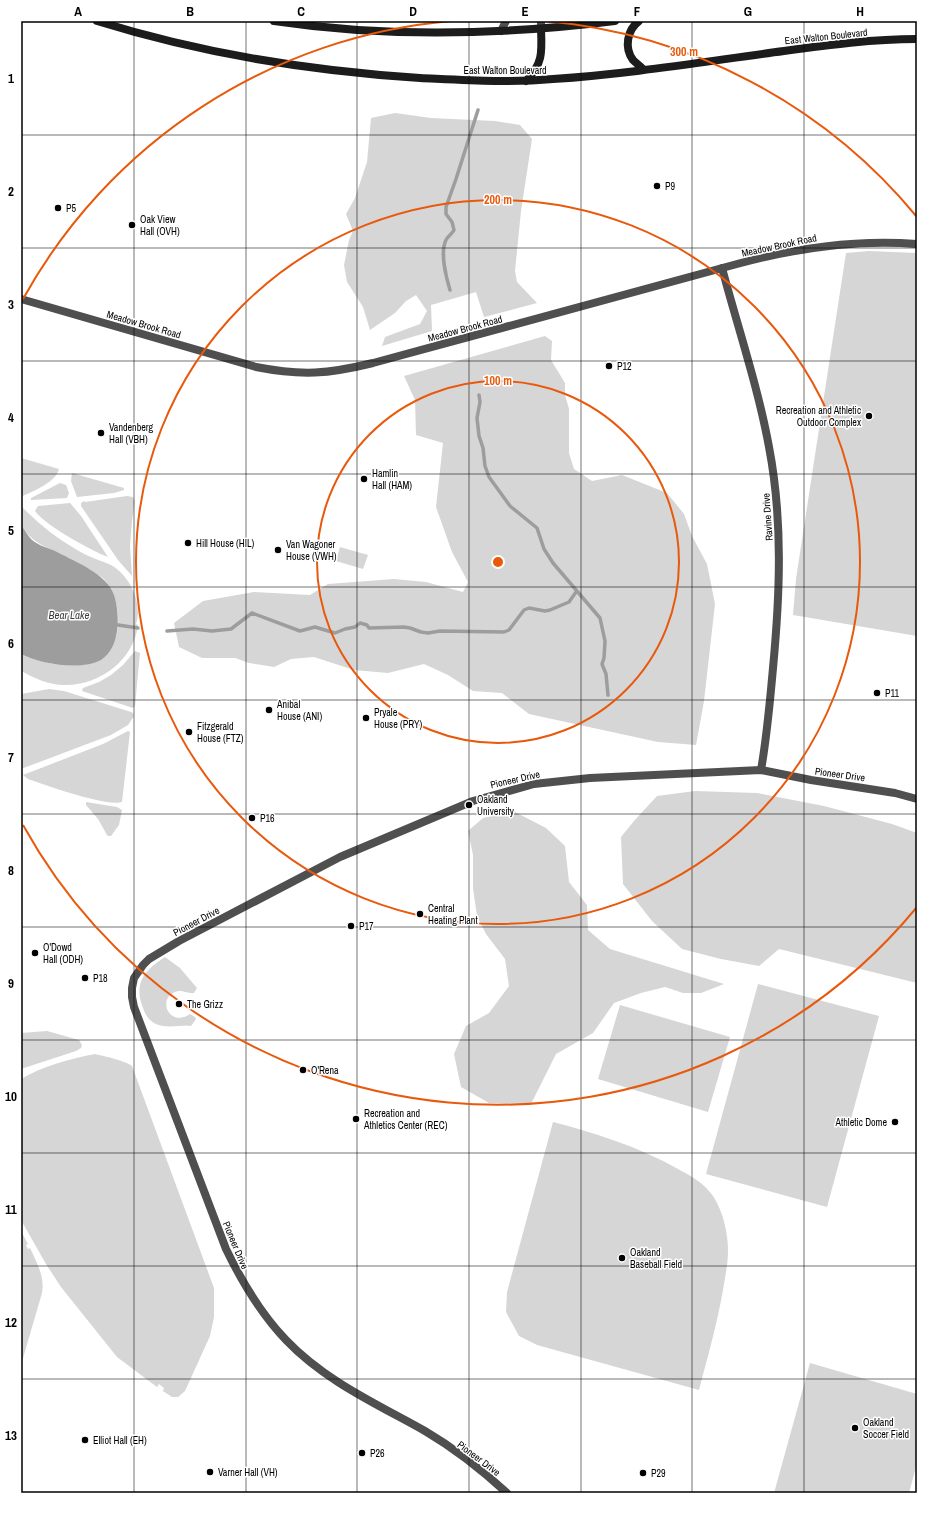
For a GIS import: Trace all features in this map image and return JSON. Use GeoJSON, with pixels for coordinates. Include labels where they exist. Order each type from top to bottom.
{"type":"FeatureCollection","features":[{"type":"Feature","properties":{"kind":"main road","name":"East Walton Boulevard"},"geometry":{"type":"LineString","coordinates":[[97,21],[211,52],[316,69],[433,79],[526,81],[554,79],[835,45],[885,40],[917,39]]}},
{"type":"Feature","properties":{"kind":"main road"},"geometry":{"type":"LineString","coordinates":[[274,21],[383,32],[450,33],[501,31],[541,25],[615,21]]}},
{"type":"Feature","properties":{"kind":"main road"},"geometry":{"type":"LineString","coordinates":[[639,21],[632,28],[628,41],[628,47],[633,60],[643,69]]}},
{"type":"Feature","properties":{"kind":"main road"},"geometry":{"type":"LineString","coordinates":[[526,81],[533,74],[541,60],[541,25]]}},
{"type":"Feature","properties":{"kind":"street"},"geometry":{"type":"LineString","coordinates":[[501,31],[506,21]]}},
{"type":"Feature","properties":{"kind":"street","name":"Meadow Brook Road"},"geometry":{"type":"LineString","coordinates":[[21,299],[256,367],[280,371],[317,373],[347,369],[373,363],[789,251],[857,243],[917,244]]}},
{"type":"Feature","properties":{"kind":"street","name":"Ravine Drive"},"geometry":{"type":"LineString","coordinates":[[722,268],[762,410],[770,448],[777,504],[779,592],[766,742],[761,770]]}},
{"type":"Feature","properties":{"kind":"street","name":"Pioneer Drive"},"geometry":{"type":"LineString","coordinates":[[507,1493],[474,1466],[426,1432],[370,1402],[321,1370],[286,1340],[254,1301],[240,1279],[226,1249],[134,1007],[132,988],[134,978],[143,964],[178,941],[340,857],[473,801],[518,788],[565,780],[761,770],[811,780],[864,787],[917,799]]}},
{"type":"Feature","properties":{"kind":"shaded area"},"geometry":{"type":"Polygon","coordinates":[[[395,113],[431,118],[495,121],[520,125],[532,139],[521,211],[515,271],[517,282],[537,303],[484,317],[476,292],[431,305],[432,331],[382,346],[385,337],[420,324],[427,311],[416,295],[406,301],[395,313],[370,330],[363,307],[347,282],[344,265],[349,240],[353,231],[346,214],[355,198],[367,162],[371,118],[395,113]]]}},
{"type":"Feature","properties":{"kind":"shaded area","name":"Recreation and Athletic Outdoor Complex"},"geometry":{"type":"Polygon","coordinates":[[[869,251],[917,253],[917,636],[793,615],[796,579],[846,253],[869,251]]]}},
{"type":"Feature","properties":{"kind":"shaded area"},"geometry":{"type":"Polygon","coordinates":[[[545,336],[552,341],[551,360],[565,383],[565,395],[569,409],[569,453],[574,469],[592,481],[622,475],[667,493],[684,514],[692,536],[707,564],[715,604],[704,701],[696,745],[658,742],[529,714],[502,693],[473,691],[448,675],[424,664],[388,673],[354,670],[314,657],[291,659],[274,667],[249,663],[235,658],[202,658],[179,647],[174,623],[203,601],[254,592],[310,595],[328,584],[394,579],[426,582],[463,592],[468,582],[452,552],[436,507],[443,443],[416,435],[415,400],[404,376],[545,336]]]}},
{"type":"Feature","properties":{"kind":"shaded area"},"geometry":{"type":"Polygon","coordinates":[[[21,458],[59,469],[57,474],[49,482],[39,489],[23,496],[21,495],[21,458]]]}},
{"type":"Feature","properties":{"kind":"shaded area"},"geometry":{"type":"Polygon","coordinates":[[[72,473],[124,488],[124,490],[114,493],[77,497],[71,481],[72,473]]]}},
{"type":"Feature","properties":{"kind":"shaded area"},"geometry":{"type":"Polygon","coordinates":[[[60,483],[66,485],[69,493],[67,498],[31,500],[31,498],[60,483]]]}},
{"type":"Feature","properties":{"kind":"shaded area"},"geometry":{"type":"Polygon","coordinates":[[[127,496],[133,497],[135,502],[130,546],[132,576],[118,560],[81,506],[81,503],[84,501],[127,496]]]}},
{"type":"Feature","properties":{"kind":"shaded area"},"geometry":{"type":"Polygon","coordinates":[[[70,503],[81,516],[108,557],[58,530],[35,511],[38,506],[70,503]]]}},
{"type":"Feature","properties":{"kind":"shaded area"},"geometry":{"type":"Polygon","coordinates":[[[21,506],[32,517],[62,541],[85,554],[111,565],[118,570],[129,583],[133,591],[138,607],[136,624],[138,625],[135,638],[130,649],[122,660],[102,676],[77,684],[58,685],[42,681],[21,671],[21,654],[39,661],[61,665],[83,665],[93,663],[101,659],[114,643],[117,633],[118,620],[114,598],[106,581],[87,568],[36,542],[21,525],[21,506]]]}},
{"type":"Feature","properties":{"kind":"shaded area"},"geometry":{"type":"Polygon","coordinates":[[[340,547],[368,555],[363,569],[336,561],[340,547]]]}},
{"type":"Feature","properties":{"kind":"shaded area"},"geometry":{"type":"Polygon","coordinates":[[[135,651],[140,653],[135,706],[133,708],[82,691],[83,688],[99,682],[111,675],[123,665],[135,651]]]}},
{"type":"Feature","properties":{"kind":"shaded area"},"geometry":{"type":"Polygon","coordinates":[[[49,689],[64,691],[131,712],[134,716],[128,725],[111,735],[21,769],[21,694],[49,689]]]}},
{"type":"Feature","properties":{"kind":"shaded area"},"geometry":{"type":"Polygon","coordinates":[[[128,731],[130,732],[122,802],[114,803],[90,799],[28,779],[23,775],[103,744],[128,731]]]}},
{"type":"Feature","properties":{"kind":"shaded area"},"geometry":{"type":"Polygon","coordinates":[[[695,791],[757,793],[824,806],[892,824],[917,833],[917,983],[779,949],[759,966],[721,959],[682,949],[652,921],[623,884],[621,837],[657,796],[695,791]]]}},
{"type":"Feature","properties":{"kind":"shaded area"},"geometry":{"type":"Polygon","coordinates":[[[86,802],[117,807],[122,810],[119,825],[111,836],[107,835],[98,819],[86,805],[86,802]]]}},
{"type":"Feature","properties":{"kind":"shaded area"},"geometry":{"type":"Polygon","coordinates":[[[513,811],[546,828],[565,846],[569,882],[587,905],[588,930],[610,949],[724,984],[701,993],[683,993],[665,987],[641,993],[614,1003],[593,1033],[556,1054],[531,1104],[489,1103],[461,1087],[454,1054],[466,1026],[489,1013],[509,986],[505,959],[486,934],[477,916],[473,888],[473,855],[468,831],[483,818],[513,811]]]}},
{"type":"Feature","properties":{"kind":"shaded area"},"geometry":{"type":"Polygon","coordinates":[[[165,957],[180,968],[197,988],[194,993],[180,991],[175,992],[167,1000],[166,1006],[171,1015],[176,1017],[183,1017],[190,1014],[195,1017],[196,1019],[191,1026],[158,1025],[150,1020],[144,1010],[140,999],[140,984],[147,972],[165,957]]]}},
{"type":"Feature","properties":{"kind":"shaded area"},"geometry":{"type":"Polygon","coordinates":[[[758,984],[879,1016],[827,1207],[706,1174],[758,984]]]}},
{"type":"Feature","properties":{"kind":"shaded area"},"geometry":{"type":"Polygon","coordinates":[[[620,1005],[730,1037],[708,1112],[598,1079],[620,1005]]]}},
{"type":"Feature","properties":{"kind":"shaded area"},"geometry":{"type":"Polygon","coordinates":[[[47,1031],[79,1040],[82,1045],[81,1048],[21,1069],[21,1033],[47,1031]]]}},
{"type":"Feature","properties":{"kind":"shaded area"},"geometry":{"type":"Polygon","coordinates":[[[95,1054],[109,1057],[132,1066],[214,1288],[214,1317],[210,1336],[185,1391],[178,1397],[172,1397],[163,1391],[164,1388],[159,1384],[157,1387],[117,1357],[61,1287],[21,1220],[21,1079],[57,1064],[95,1054]]]}},
{"type":"Feature","properties":{"kind":"shaded area","name":"Oakland Baseball Field"},"geometry":{"type":"Polygon","coordinates":[[[553,1122],[617,1141],[663,1161],[697,1180],[709,1191],[717,1202],[726,1230],[728,1261],[718,1315],[699,1390],[537,1345],[519,1336],[506,1312],[507,1292],[553,1122]]]}},
{"type":"Feature","properties":{"kind":"shaded area"},"geometry":{"type":"Polygon","coordinates":[[[21,1231],[28,1244],[26,1245],[28,1249],[30,1248],[38,1265],[43,1287],[21,1365],[21,1231]]]}},
{"type":"Feature","properties":{"kind":"shaded area","name":"Oakland Soccer Field"},"geometry":{"type":"Polygon","coordinates":[[[810,1363],[917,1394],[917,1463],[909,1493],[774,1493],[810,1363]]]}},
{"type":"Feature","properties":{"kind":"water","name":"Bear Lake"},"geometry":{"type":"Polygon","coordinates":[[[21,525],[35,542],[82,564],[105,581],[110,588],[116,603],[118,620],[117,630],[112,647],[108,654],[101,660],[93,663],[72,666],[39,661],[21,654],[21,525]]]}},
{"type":"Feature","properties":{"kind":"waterway"},"geometry":{"type":"LineString","coordinates":[[450,290],[445,272],[444,245],[454,230],[452,222],[446,214],[446,207],[478,110]]}},
{"type":"Feature","properties":{"kind":"waterway"},"geometry":{"type":"LineString","coordinates":[[479,395],[480,402],[477,418],[479,436],[483,448],[485,466],[489,477],[510,506],[537,528],[544,549],[553,563],[600,618],[605,641],[604,658],[602,664],[606,674],[608,695]]}},
{"type":"Feature","properties":{"kind":"waterway"},"geometry":{"type":"LineString","coordinates":[[167,631],[193,629],[212,631],[231,629],[252,613],[300,631],[315,627],[335,633],[355,627],[360,623],[367,625],[369,628],[404,627],[428,633],[440,631],[504,632],[509,630],[524,610],[529,608],[545,611],[550,610],[569,602],[576,592]]}},
{"type":"Feature","properties":{"kind":"waterway"},"geometry":{"type":"LineString","coordinates":[[118,625],[138,628]]}},
{"type":"Feature","properties":{"kind":"place","name":"P9"},"geometry":{"type":"Point","coordinates":[657,186]}},
{"type":"Feature","properties":{"kind":"place","name":"P5"},"geometry":{"type":"Point","coordinates":[58,208]}},
{"type":"Feature","properties":{"kind":"place","name":"Oak View Hall (OVH)"},"geometry":{"type":"Point","coordinates":[132,225]}},
{"type":"Feature","properties":{"kind":"place","name":"P12"},"geometry":{"type":"Point","coordinates":[609,366]}},
{"type":"Feature","properties":{"kind":"place","name":"Recreation and Athletic Outdoor Complex"},"geometry":{"type":"Point","coordinates":[869,416]}},
{"type":"Feature","properties":{"kind":"place","name":"Vandenberg Hall (VBH)"},"geometry":{"type":"Point","coordinates":[101,433]}},
{"type":"Feature","properties":{"kind":"place","name":"Hamlin Hall (HAM)"},"geometry":{"type":"Point","coordinates":[364,479]}},
{"type":"Feature","properties":{"kind":"place","name":"Hill House (HIL)"},"geometry":{"type":"Point","coordinates":[188,543]}},
{"type":"Feature","properties":{"kind":"place","name":"Van Wagoner House (VWH)"},"geometry":{"type":"Point","coordinates":[278,550]}},
{"type":"Feature","properties":{"kind":"place","name":"P11"},"geometry":{"type":"Point","coordinates":[877,693]}},
{"type":"Feature","properties":{"kind":"place","name":"Anibal House (ANI)"},"geometry":{"type":"Point","coordinates":[269,710]}},
{"type":"Feature","properties":{"kind":"place","name":"Pryale House (PRY)"},"geometry":{"type":"Point","coordinates":[366,718]}},
{"type":"Feature","properties":{"kind":"place","name":"Fitzgerald House (FTZ)"},"geometry":{"type":"Point","coordinates":[189,732]}},
{"type":"Feature","properties":{"kind":"place","name":"Oakland University"},"geometry":{"type":"Point","coordinates":[469,805]}},
{"type":"Feature","properties":{"kind":"place","name":"P16"},"geometry":{"type":"Point","coordinates":[252,818]}},
{"type":"Feature","properties":{"kind":"place","name":"Central Heating Plant"},"geometry":{"type":"Point","coordinates":[420,914]}},
{"type":"Feature","properties":{"kind":"place","name":"P17"},"geometry":{"type":"Point","coordinates":[351,926]}},
{"type":"Feature","properties":{"kind":"place","name":"O'Dowd Hall (ODH)"},"geometry":{"type":"Point","coordinates":[35,953]}},
{"type":"Feature","properties":{"kind":"place","name":"P18"},"geometry":{"type":"Point","coordinates":[85,978]}},
{"type":"Feature","properties":{"kind":"place","name":"The Grizz"},"geometry":{"type":"Point","coordinates":[179,1004]}},
{"type":"Feature","properties":{"kind":"place","name":"O'Rena"},"geometry":{"type":"Point","coordinates":[303,1070]}},
{"type":"Feature","properties":{"kind":"place","name":"Recreation and Athletics Center (REC)"},"geometry":{"type":"Point","coordinates":[356,1119]}},
{"type":"Feature","properties":{"kind":"place","name":"Athletic Dome"},"geometry":{"type":"Point","coordinates":[895,1122]}},
{"type":"Feature","properties":{"kind":"place","name":"Oakland Baseball Field"},"geometry":{"type":"Point","coordinates":[622,1258]}},
{"type":"Feature","properties":{"kind":"place","name":"Oakland Soccer Field"},"geometry":{"type":"Point","coordinates":[855,1428]}},
{"type":"Feature","properties":{"kind":"place","name":"Elliot Hall (EH)"},"geometry":{"type":"Point","coordinates":[85,1440]}},
{"type":"Feature","properties":{"kind":"place","name":"P26"},"geometry":{"type":"Point","coordinates":[362,1453]}},
{"type":"Feature","properties":{"kind":"place","name":"Varner Hall (VH)"},"geometry":{"type":"Point","coordinates":[210,1472]}},
{"type":"Feature","properties":{"kind":"place","name":"P29"},"geometry":{"type":"Point","coordinates":[643,1473]}}]}
